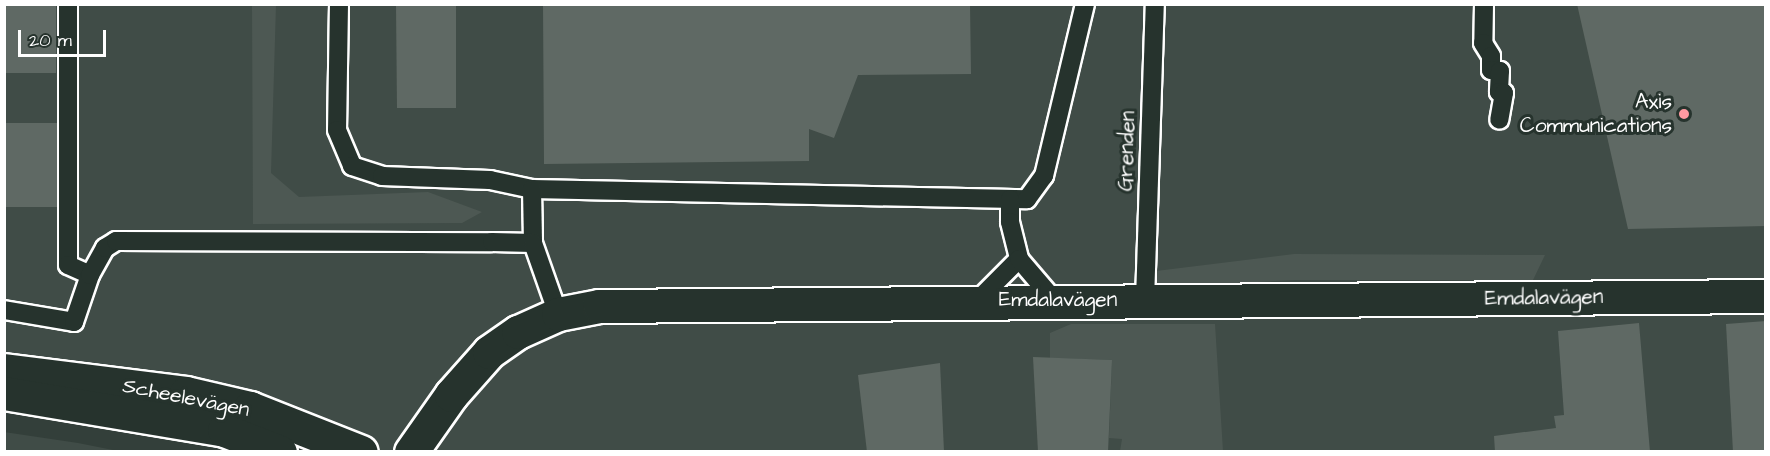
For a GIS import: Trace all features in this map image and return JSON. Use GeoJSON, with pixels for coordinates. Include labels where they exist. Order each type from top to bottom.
{"type":"FeatureCollection","features":[{"type":"Feature","properties":{"kind":"street","name":"Emdalavägen"},"geometry":{"type":"LineString","coordinates":[[411,452],[451,395],[489,352],[518,332],[558,314],[599,306],[978,300],[1766,296]]}},
{"type":"Feature","properties":{"kind":"street","name":"Scheelevägen"},"geometry":{"type":"LineString","coordinates":[[4,370],[196,395],[250,408],[361,452]]}},
{"type":"Feature","properties":{"kind":"street","name":"Scheelevägen"},"geometry":{"type":"LineString","coordinates":[[4,393],[224,430],[280,452]]}},
{"type":"Feature","properties":{"kind":"lane"},"geometry":{"type":"LineString","coordinates":[[68,4],[68,265],[90,275]]}},
{"type":"Feature","properties":{"kind":"lane"},"geometry":{"type":"LineString","coordinates":[[339,4],[337,130],[352,166],[382,176],[490,180],[532,189],[1010,199],[1027,199],[1044,176],[1085,4]]}},
{"type":"Feature","properties":{"kind":"lane","name":"Grenden"},"geometry":{"type":"LineString","coordinates":[[1145,300],[1155,4]]}},
{"type":"Feature","properties":{"kind":"lane"},"geometry":{"type":"LineString","coordinates":[[1484,4],[1483,43],[1491,56],[1491,70],[1500,71],[1499,92],[1504,93],[1499,120]]}},
{"type":"Feature","properties":{"kind":"lane"},"geometry":{"type":"LineString","coordinates":[[532,189],[533,243],[558,314]]}},
{"type":"Feature","properties":{"kind":"lane"},"geometry":{"type":"LineString","coordinates":[[1010,199],[1010,222],[1019,260],[1054,300]]}},
{"type":"Feature","properties":{"kind":"lane"},"geometry":{"type":"LineString","coordinates":[[4,310],[74,322],[90,275],[105,248],[116,241],[533,243]]}},
{"type":"Feature","properties":{"kind":"lane"},"geometry":{"type":"LineString","coordinates":[[978,300],[1019,260]]}},
{"type":"Feature","properties":{"kind":"shaded area"},"geometry":{"type":"Polygon","coordinates":[[[5,5],[1765,5],[1765,451],[323,452],[250,408],[5,370],[5,5]]]}},
{"type":"Feature","properties":{"kind":"shaded area"},"geometry":{"type":"Polygon","coordinates":[[[252,5],[276,5],[271,173],[299,197],[428,192],[482,212],[462,223],[253,224],[252,5]]]}},
{"type":"Feature","properties":{"kind":"shaded area"},"geometry":{"type":"Polygon","coordinates":[[[1294,254],[1545,255],[1533,280],[1297,280],[1156,287],[1156,271],[1294,254]]]}},
{"type":"Feature","properties":{"kind":"shaded area"},"geometry":{"type":"Polygon","coordinates":[[[1071,324],[1215,324],[1223,451],[1120,451],[1122,439],[1109,438],[1112,360],[1050,358],[1050,333],[1071,324]]]}},
{"type":"Feature","properties":{"kind":"shaded area"},"geometry":{"type":"Polygon","coordinates":[[[4,432],[78,443],[118,451],[5,451],[4,432]]]}},
{"type":"Feature","properties":{"kind":"building"},"geometry":{"type":"Polygon","coordinates":[[[4,4],[56,4],[56,73],[4,73],[4,4]]]}},
{"type":"Feature","properties":{"kind":"building"},"geometry":{"type":"Polygon","coordinates":[[[396,4],[456,4],[456,108],[397,108],[396,4]]]}},
{"type":"Feature","properties":{"kind":"building"},"geometry":{"type":"Polygon","coordinates":[[[543,4],[970,4],[971,74],[858,75],[834,138],[809,129],[809,161],[544,164],[543,4]]]}},
{"type":"Feature","properties":{"kind":"building","name":"Axis Communications"},"geometry":{"type":"Polygon","coordinates":[[[1577,4],[1766,4],[1766,226],[1628,229],[1577,4]]]}},
{"type":"Feature","properties":{"kind":"building"},"geometry":{"type":"Polygon","coordinates":[[[4,123],[57,123],[57,207],[4,207],[4,123]]]}},
{"type":"Feature","properties":{"kind":"building"},"geometry":{"type":"Polygon","coordinates":[[[1766,321],[1766,452],[1733,452],[1726,324],[1766,321]]]}},
{"type":"Feature","properties":{"kind":"building"},"geometry":{"type":"Polygon","coordinates":[[[1639,323],[1650,452],[1495,452],[1494,436],[1556,428],[1554,416],[1564,415],[1558,331],[1639,323]]]}},
{"type":"Feature","properties":{"kind":"building"},"geometry":{"type":"Polygon","coordinates":[[[1033,357],[1112,360],[1108,452],[1038,452],[1033,357]]]}},
{"type":"Feature","properties":{"kind":"building"},"geometry":{"type":"Polygon","coordinates":[[[940,363],[944,452],[867,452],[858,375],[940,363]]]}},
{"type":"Feature","properties":{"kind":"place","name":"Axis Communications"},"geometry":{"type":"Point","coordinates":[1684,114]}}]}
